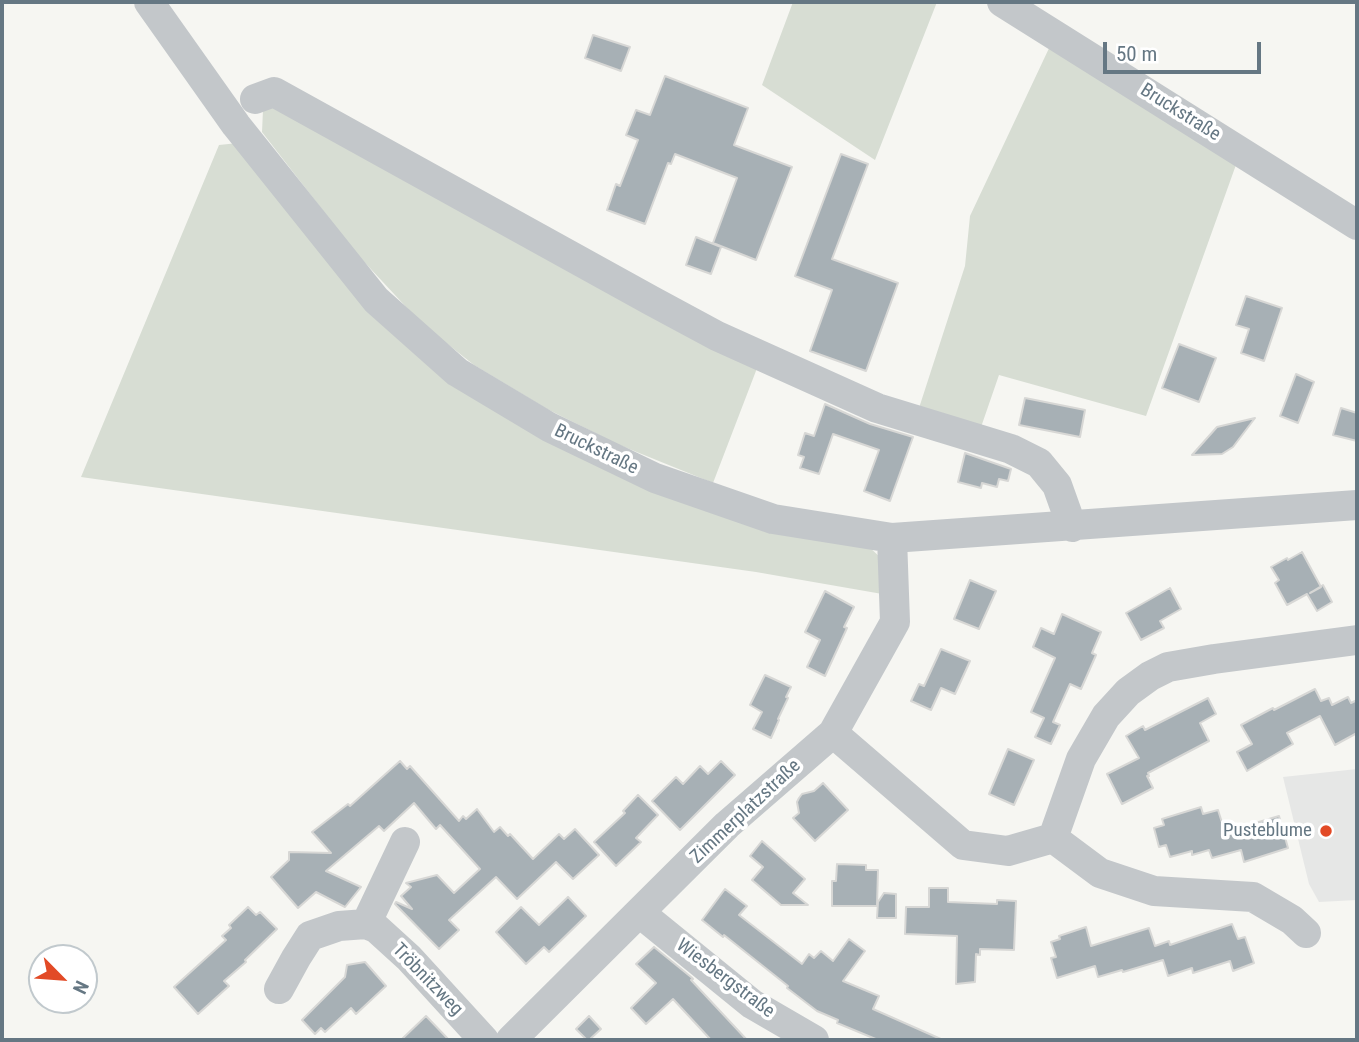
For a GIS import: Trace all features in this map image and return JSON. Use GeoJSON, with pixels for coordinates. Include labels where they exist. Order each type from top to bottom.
{"type":"FeatureCollection","features":[{"type":"Feature","properties":{"kind":"street","name":"Bruckstraße"},"geometry":{"type":"LineString","coordinates":[[149,2],[236,125],[376,300],[457,372],[549,427],[655,478],[773,519],[892,538],[1357,505]]}},
{"type":"Feature","properties":{"kind":"street","name":"Bruckstraße"},"geometry":{"type":"LineString","coordinates":[[1002,2],[1357,225]]}},
{"type":"Feature","properties":{"kind":"street"},"geometry":{"type":"LineString","coordinates":[[255,99],[274,92],[717,336],[877,408],[1011,449],[1039,463],[1057,485],[1072,527]]}},
{"type":"Feature","properties":{"kind":"street","name":"Zimmerplatzstraße"},"geometry":{"type":"LineString","coordinates":[[511,1040],[727,825],[833,733],[895,622],[892,538]]}},
{"type":"Feature","properties":{"kind":"street"},"geometry":{"type":"LineString","coordinates":[[1053,838],[1081,759],[1106,716],[1128,692],[1150,676],[1168,667],[1357,640]]}},
{"type":"Feature","properties":{"kind":"street"},"geometry":{"type":"LineString","coordinates":[[833,733],[963,845],[1008,851],[1053,838]]}},
{"type":"Feature","properties":{"kind":"street"},"geometry":{"type":"LineString","coordinates":[[1053,838],[1100,873],[1154,891],[1253,897],[1292,920],[1306,933]]}},
{"type":"Feature","properties":{"kind":"street"},"geometry":{"type":"LineString","coordinates":[[279,989],[310,936],[339,926],[366,924],[405,842]]}},
{"type":"Feature","properties":{"kind":"street","name":"Wiesbergstraße"},"geometry":{"type":"LineString","coordinates":[[640,913],[752,1004],[814,1040]]}},
{"type":"Feature","properties":{"kind":"street","name":"Tröbnitzweg"},"geometry":{"type":"LineString","coordinates":[[366,924],[376,928],[409,958],[484,1040]]}},
{"type":"Feature","properties":{"kind":"shaded area"},"geometry":{"type":"Polygon","coordinates":[[[793,2],[937,2],[875,160],[762,85],[793,2]]]}},
{"type":"Feature","properties":{"kind":"shaded area"},"geometry":{"type":"Polygon","coordinates":[[[1051,44],[1237,162],[1146,416],[999,375],[980,430],[919,408],[965,266],[970,216],[1051,44]]]}},
{"type":"Feature","properties":{"kind":"shaded area"},"geometry":{"type":"Polygon","coordinates":[[[273,103],[759,363],[713,483],[617,444],[547,409],[474,365],[421,323],[355,252],[262,132],[263,110],[273,103]]]}},
{"type":"Feature","properties":{"kind":"shaded area"},"geometry":{"type":"Polygon","coordinates":[[[248,142],[311,229],[515,418],[868,546],[881,558],[888,595],[756,572],[81,477],[219,145],[248,142]]]}},
{"type":"Feature","properties":{"kind":"shaded area","name":"Pusteblume"},"geometry":{"type":"Polygon","coordinates":[[[1357,769],[1357,900],[1319,902],[1309,884],[1283,777],[1357,769]]]}},
{"type":"Feature","properties":{"kind":"building"},"geometry":{"type":"Polygon","coordinates":[[[593,35],[630,47],[621,71],[585,58],[593,35]]]}},
{"type":"Feature","properties":{"kind":"building"},"geometry":{"type":"Polygon","coordinates":[[[665,76],[748,108],[734,145],[792,167],[756,260],[713,243],[737,178],[675,154],[671,164],[668,163],[645,224],[607,210],[616,184],[620,186],[638,140],[626,135],[636,110],[650,115],[665,76]]]}},
{"type":"Feature","properties":{"kind":"building"},"geometry":{"type":"Polygon","coordinates":[[[841,154],[868,164],[832,259],[898,283],[866,371],[810,351],[832,290],[795,276],[841,154]]]}},
{"type":"Feature","properties":{"kind":"building"},"geometry":{"type":"Polygon","coordinates":[[[696,237],[721,247],[711,274],[686,265],[696,237]]]}},
{"type":"Feature","properties":{"kind":"building"},"geometry":{"type":"Polygon","coordinates":[[[1246,296],[1282,308],[1264,361],[1241,353],[1249,329],[1236,325],[1246,296]]]}},
{"type":"Feature","properties":{"kind":"building"},"geometry":{"type":"Polygon","coordinates":[[[1179,344],[1216,358],[1199,402],[1162,388],[1179,344]]]}},
{"type":"Feature","properties":{"kind":"building"},"geometry":{"type":"Polygon","coordinates":[[[1296,374],[1314,382],[1298,423],[1280,416],[1296,374]]]}},
{"type":"Feature","properties":{"kind":"building"},"geometry":{"type":"Polygon","coordinates":[[[1025,398],[1085,410],[1080,437],[1019,425],[1025,398]]]}},
{"type":"Feature","properties":{"kind":"building"},"geometry":{"type":"Polygon","coordinates":[[[825,404],[870,424],[913,437],[890,501],[864,491],[879,450],[833,434],[819,474],[800,468],[804,457],[798,455],[805,433],[814,436],[825,404]]]}},
{"type":"Feature","properties":{"kind":"building"},"geometry":{"type":"Polygon","coordinates":[[[1341,408],[1357,413],[1357,441],[1333,435],[1341,408]]]}},
{"type":"Feature","properties":{"kind":"building"},"geometry":{"type":"Polygon","coordinates":[[[1255,418],[1233,447],[1222,454],[1192,455],[1217,427],[1255,418]]]}},
{"type":"Feature","properties":{"kind":"building"},"geometry":{"type":"Polygon","coordinates":[[[965,453],[1011,469],[1008,481],[999,479],[997,487],[982,483],[981,488],[958,482],[965,453]]]}},
{"type":"Feature","properties":{"kind":"building"},"geometry":{"type":"Polygon","coordinates":[[[1302,552],[1332,602],[1317,611],[1307,594],[1287,605],[1275,583],[1279,580],[1271,567],[1302,552]]]}},
{"type":"Feature","properties":{"kind":"building"},"geometry":{"type":"Polygon","coordinates":[[[970,580],[996,591],[979,629],[954,619],[970,580]]]}},
{"type":"Feature","properties":{"kind":"building"},"geometry":{"type":"Polygon","coordinates":[[[1170,588],[1181,609],[1160,621],[1164,628],[1141,640],[1126,613],[1170,588]]]}},
{"type":"Feature","properties":{"kind":"building"},"geometry":{"type":"Polygon","coordinates":[[[825,591],[854,607],[825,676],[807,667],[820,640],[805,632],[825,591]]]}},
{"type":"Feature","properties":{"kind":"building"},"geometry":{"type":"Polygon","coordinates":[[[1062,614],[1101,632],[1092,653],[1096,655],[1081,689],[1070,684],[1053,722],[1060,725],[1051,744],[1035,737],[1044,718],[1031,712],[1055,658],[1033,647],[1041,628],[1054,634],[1062,614]]]}},
{"type":"Feature","properties":{"kind":"building"},"geometry":{"type":"Polygon","coordinates":[[[941,649],[970,661],[955,694],[941,688],[931,710],[911,701],[919,684],[924,686],[941,649]]]}},
{"type":"Feature","properties":{"kind":"building"},"geometry":{"type":"Polygon","coordinates":[[[765,675],[791,687],[771,738],[753,729],[762,712],[750,705],[765,675]]]}},
{"type":"Feature","properties":{"kind":"building"},"geometry":{"type":"Polygon","coordinates":[[[1315,689],[1321,701],[1329,698],[1332,705],[1348,697],[1351,703],[1357,700],[1357,733],[1335,745],[1320,716],[1287,733],[1293,744],[1247,771],[1237,752],[1252,744],[1241,725],[1315,689]]]}},
{"type":"Feature","properties":{"kind":"building"},"geometry":{"type":"Polygon","coordinates":[[[1208,698],[1216,714],[1200,723],[1209,741],[1148,773],[1153,788],[1122,804],[1107,774],[1139,758],[1126,736],[1143,726],[1145,730],[1208,698]]]}},
{"type":"Feature","properties":{"kind":"building"},"geometry":{"type":"Polygon","coordinates":[[[1008,749],[1034,760],[1014,805],[989,794],[1008,749]]]}},
{"type":"Feature","properties":{"kind":"building"},"geometry":{"type":"Polygon","coordinates":[[[400,761],[407,769],[410,766],[459,821],[463,816],[466,819],[477,809],[494,832],[500,827],[533,859],[559,834],[564,839],[575,829],[599,855],[573,879],[556,862],[517,899],[496,877],[449,920],[459,930],[439,949],[396,902],[412,909],[401,896],[411,887],[406,883],[437,875],[454,893],[480,869],[440,825],[436,829],[414,803],[384,831],[379,826],[326,871],[361,887],[345,907],[316,892],[298,908],[271,877],[289,860],[289,852],[331,853],[312,832],[348,804],[350,806],[400,761]]]}},
{"type":"Feature","properties":{"kind":"building"},"geometry":{"type":"Polygon","coordinates":[[[721,761],[735,775],[680,830],[652,801],[676,777],[683,784],[700,766],[708,774],[721,761]]]}},
{"type":"Feature","properties":{"kind":"building"},"geometry":{"type":"Polygon","coordinates":[[[823,783],[848,810],[815,841],[793,818],[799,813],[797,802],[802,794],[814,791],[823,783]]]}},
{"type":"Feature","properties":{"kind":"building"},"geometry":{"type":"Polygon","coordinates":[[[638,795],[658,815],[636,838],[641,842],[616,866],[594,842],[625,813],[623,811],[638,795]]]}},
{"type":"Feature","properties":{"kind":"building"},"geometry":{"type":"Polygon","coordinates":[[[1201,807],[1203,814],[1218,810],[1225,832],[1279,816],[1288,848],[1244,862],[1241,850],[1212,858],[1209,850],[1170,857],[1166,845],[1159,847],[1154,828],[1164,825],[1162,819],[1201,807]]]}},
{"type":"Feature","properties":{"kind":"building"},"geometry":{"type":"Polygon","coordinates":[[[762,841],[805,879],[793,893],[808,905],[781,905],[752,880],[763,867],[750,856],[762,841]]]}},
{"type":"Feature","properties":{"kind":"building"},"geometry":{"type":"Polygon","coordinates":[[[837,864],[866,865],[866,870],[878,870],[877,906],[832,906],[832,881],[836,881],[837,864]]]}},
{"type":"Feature","properties":{"kind":"building"},"geometry":{"type":"Polygon","coordinates":[[[929,888],[948,888],[948,902],[997,904],[997,900],[1016,901],[1014,950],[980,949],[980,955],[976,954],[975,982],[956,984],[957,936],[905,934],[906,907],[929,907],[929,888]]]}},
{"type":"Feature","properties":{"kind":"building"},"geometry":{"type":"Polygon","coordinates":[[[725,889],[747,906],[739,915],[802,964],[809,954],[814,958],[821,951],[833,961],[849,939],[865,951],[843,981],[879,996],[873,1009],[943,1040],[878,1040],[837,1023],[838,1020],[817,1011],[702,920],[725,889]]]}},
{"type":"Feature","properties":{"kind":"building"},"geometry":{"type":"Polygon","coordinates":[[[884,893],[896,894],[896,918],[877,918],[878,902],[884,893]]]}},
{"type":"Feature","properties":{"kind":"building"},"geometry":{"type":"Polygon","coordinates":[[[568,897],[586,916],[549,952],[544,947],[526,964],[496,932],[521,907],[539,925],[568,897]]]}},
{"type":"Feature","properties":{"kind":"building"},"geometry":{"type":"Polygon","coordinates":[[[248,907],[256,915],[260,912],[277,929],[224,981],[229,986],[198,1014],[174,987],[226,940],[222,936],[231,928],[229,925],[248,907]]]}},
{"type":"Feature","properties":{"kind":"building"},"geometry":{"type":"Polygon","coordinates":[[[1232,924],[1238,939],[1245,937],[1254,963],[1233,971],[1230,961],[1193,973],[1192,968],[1168,976],[1163,960],[1098,977],[1095,966],[1057,978],[1051,958],[1056,957],[1051,942],[1060,939],[1059,936],[1086,927],[1091,946],[1149,928],[1155,946],[1169,941],[1170,945],[1232,924]]]}},
{"type":"Feature","properties":{"kind":"building"},"geometry":{"type":"Polygon","coordinates":[[[654,947],[693,979],[691,980],[747,1040],[711,1040],[673,999],[646,1024],[631,1008],[656,983],[636,964],[654,947]]]}},
{"type":"Feature","properties":{"kind":"building"},"geometry":{"type":"Polygon","coordinates":[[[365,962],[386,986],[356,1014],[351,1008],[325,1032],[321,1028],[315,1034],[302,1020],[345,977],[347,965],[365,962]]]}},
{"type":"Feature","properties":{"kind":"building"},"geometry":{"type":"Polygon","coordinates":[[[426,1016],[449,1040],[401,1040],[426,1016]]]}},
{"type":"Feature","properties":{"kind":"building"},"geometry":{"type":"Polygon","coordinates":[[[589,1016],[601,1029],[587,1040],[576,1029],[589,1016]]]}},
{"type":"Feature","properties":{"kind":"place","name":"Pusteblume"},"geometry":{"type":"Point","coordinates":[1326,831]}}]}
